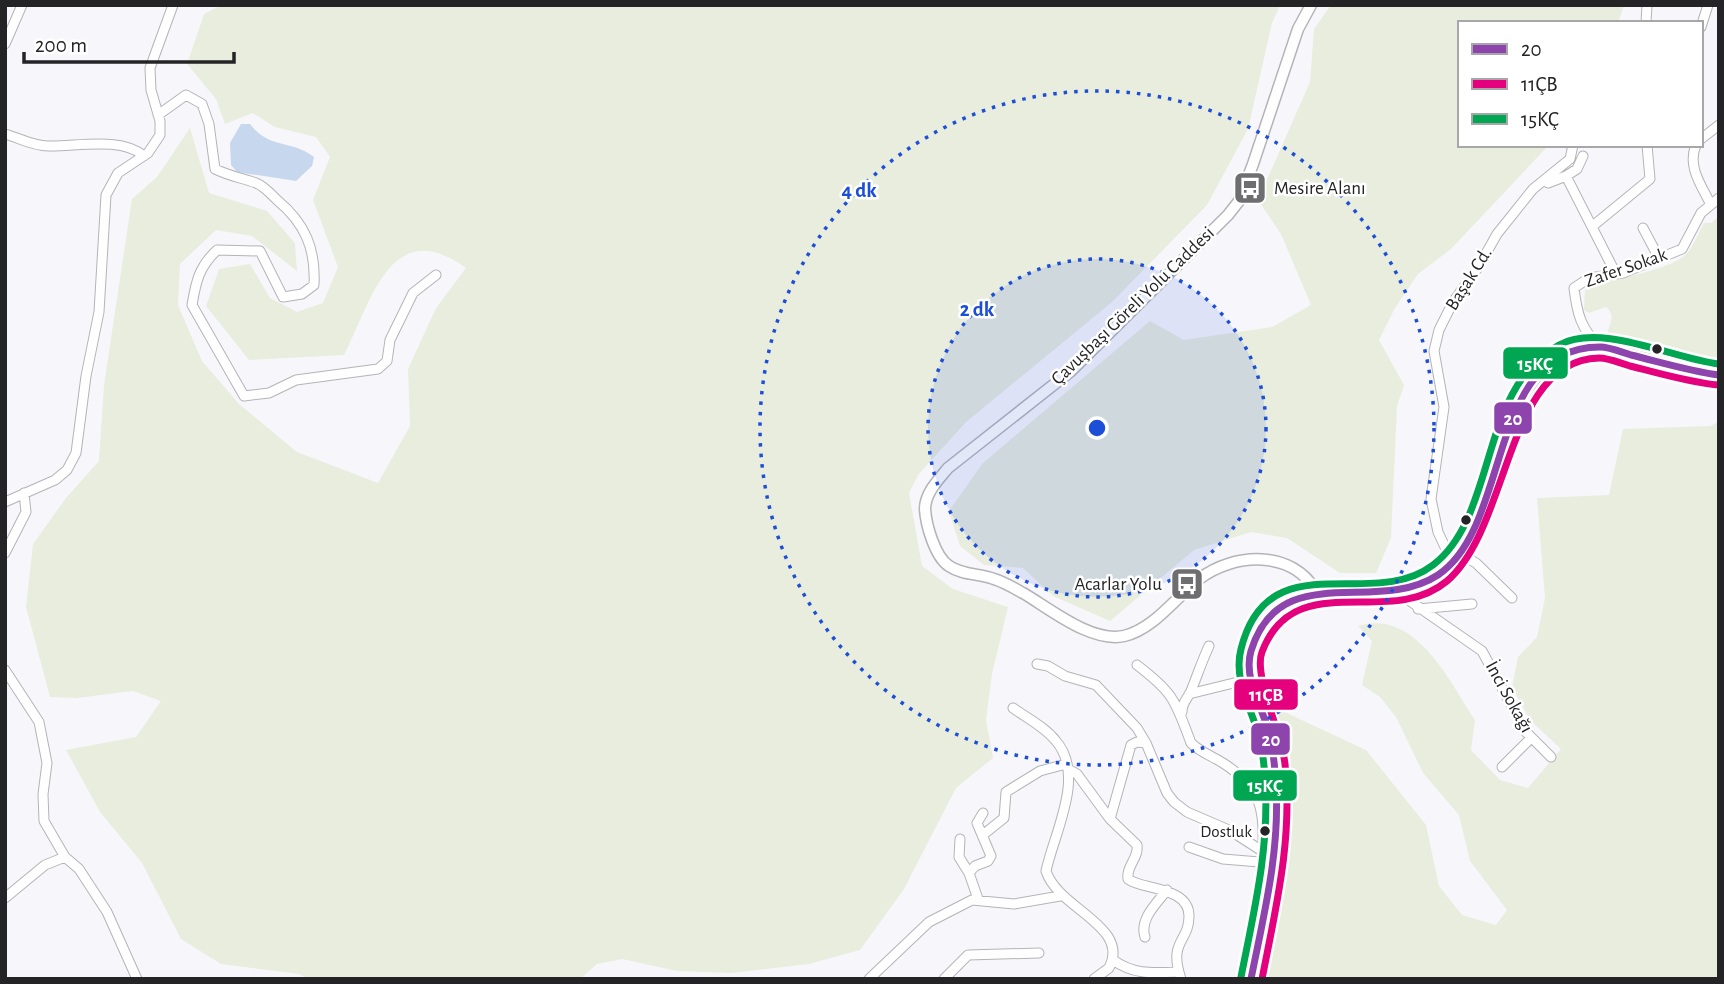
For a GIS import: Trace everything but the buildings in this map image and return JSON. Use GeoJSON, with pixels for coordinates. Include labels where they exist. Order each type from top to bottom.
{"type":"FeatureCollection","features":[{"type":"Feature","properties":{"kind":"main road","name":"Çavuşbaşı Göreli Yolu Caddesi"},"geometry":{"type":"LineString","coordinates":[[1311,5],[1298,29],[1253,163],[1233,208],[1071,371],[948,468],[933,485],[925,508],[940,557],[947,566],[966,575],[993,578],[1023,593],[1058,618],[1098,633],[1122,637],[1148,625],[1202,578],[1231,564],[1254,559],[1284,563],[1311,581],[1316,591]]}},
{"type":"Feature","properties":{"kind":"main road"},"geometry":{"type":"LineString","coordinates":[[1251,979],[1277,787],[1270,736],[1250,679],[1251,653],[1272,610],[1298,595],[1316,591],[1397,593],[1422,584],[1456,558],[1489,486],[1511,422],[1544,366],[1563,354],[1600,347],[1699,373],[1719,375]]}},
{"type":"Feature","properties":{"kind":"street"},"geometry":{"type":"LineString","coordinates":[[5,44],[8,31],[22,5]]}},
{"type":"Feature","properties":{"kind":"street"},"geometry":{"type":"LineString","coordinates":[[5,502],[61,475],[76,453],[86,376],[99,312],[106,195],[118,173],[154,148],[160,135],[151,90],[150,68],[173,5]]}},
{"type":"Feature","properties":{"kind":"street"},"geometry":{"type":"LineString","coordinates":[[158,115],[186,95],[202,104],[209,124],[215,169],[232,178],[258,183],[292,212],[311,243],[315,266],[314,285],[302,294],[283,297],[260,251],[217,250],[203,263],[197,276],[192,305],[244,396],[269,393],[296,380],[378,369],[387,361],[390,340],[412,293],[436,275]]}},
{"type":"Feature","properties":{"kind":"street"},"geometry":{"type":"LineString","coordinates":[[1703,137],[1719,125]]}},
{"type":"Feature","properties":{"kind":"street"},"geometry":{"type":"LineString","coordinates":[[5,134],[41,145],[99,144],[135,150],[145,156]]}},
{"type":"Feature","properties":{"kind":"street","name":"Başak Cd."},"geometry":{"type":"LineString","coordinates":[[1456,558],[1438,532],[1431,499],[1444,407],[1434,351],[1439,330],[1453,302],[1479,266],[1497,234],[1533,189],[1570,159],[1573,147]]}},
{"type":"Feature","properties":{"kind":"street"},"geometry":{"type":"LineString","coordinates":[[1594,225],[1650,179],[1647,147]]}},
{"type":"Feature","properties":{"kind":"street"},"geometry":{"type":"LineString","coordinates":[[1696,147],[1693,162],[1696,177],[1715,200]]}},
{"type":"Feature","properties":{"kind":"street"},"geometry":{"type":"LineString","coordinates":[[1533,189],[1577,169],[1583,156]]}},
{"type":"Feature","properties":{"kind":"street"},"geometry":{"type":"LineString","coordinates":[[1566,176],[1580,207],[1594,225],[1616,274]]}},
{"type":"Feature","properties":{"kind":"street","name":"Zafer Sokak"},"geometry":{"type":"LineString","coordinates":[[1600,347],[1577,318],[1574,288],[1589,278],[1616,274],[1682,249],[1701,213],[1715,200]]}},
{"type":"Feature","properties":{"kind":"street"},"geometry":{"type":"LineString","coordinates":[[1643,228],[1659,258]]}},
{"type":"Feature","properties":{"kind":"street"},"geometry":{"type":"LineString","coordinates":[[5,553],[26,512],[24,494]]}},
{"type":"Feature","properties":{"kind":"street"},"geometry":{"type":"LineString","coordinates":[[1456,558],[1476,563],[1512,598]]}},
{"type":"Feature","properties":{"kind":"street","name":"İnci Sokağı"},"geometry":{"type":"LineString","coordinates":[[1397,593],[1482,651],[1531,738],[1551,757]]}},
{"type":"Feature","properties":{"kind":"street"},"geometry":{"type":"LineString","coordinates":[[1418,609],[1472,604]]}},
{"type":"Feature","properties":{"kind":"street"},"geometry":{"type":"LineString","coordinates":[[1182,712],[1182,703],[1189,694],[1209,646]]}},
{"type":"Feature","properties":{"kind":"street"},"geometry":{"type":"LineString","coordinates":[[1037,664],[1096,685],[1137,728],[1167,793],[1174,802],[1187,812],[1231,831],[1269,858]]}},
{"type":"Feature","properties":{"kind":"street"},"geometry":{"type":"LineString","coordinates":[[1137,665],[1171,694],[1182,712],[1191,743],[1235,772],[1258,800],[1264,816],[1269,858]]}},
{"type":"Feature","properties":{"kind":"street"},"geometry":{"type":"LineString","coordinates":[[5,670],[39,722],[47,763],[43,794],[44,821],[65,857],[79,869],[107,912],[137,979]]}},
{"type":"Feature","properties":{"kind":"street"},"geometry":{"type":"LineString","coordinates":[[1189,694],[1250,679]]}},
{"type":"Feature","properties":{"kind":"street"},"geometry":{"type":"LineString","coordinates":[[1013,708],[1057,741],[1067,766],[1066,801],[1046,871],[1060,896],[1108,935],[1114,947],[1113,960],[1102,977]]}},
{"type":"Feature","properties":{"kind":"street"},"geometry":{"type":"LineString","coordinates":[[1502,767],[1531,738]]}},
{"type":"Feature","properties":{"kind":"street"},"geometry":{"type":"LineString","coordinates":[[1110,819],[1131,745],[1137,742],[1146,743]]}},
{"type":"Feature","properties":{"kind":"street"},"geometry":{"type":"LineString","coordinates":[[984,834],[1004,818],[1006,792],[1040,771],[1067,766],[1077,774],[1110,819],[1137,845],[1138,851],[1127,873],[1128,880],[1133,884],[1167,890],[1188,909],[1189,919],[1174,954],[1180,975],[1127,970],[1113,960]]}},
{"type":"Feature","properties":{"kind":"street"},"geometry":{"type":"LineString","coordinates":[[969,873],[975,866],[990,859],[984,834],[977,823],[983,813]]}},
{"type":"Feature","properties":{"kind":"street"},"geometry":{"type":"LineString","coordinates":[[960,839],[959,857],[969,873],[978,899]]}},
{"type":"Feature","properties":{"kind":"street"},"geometry":{"type":"LineString","coordinates":[[1189,847],[1223,859],[1269,858]]}},
{"type":"Feature","properties":{"kind":"street"},"geometry":{"type":"LineString","coordinates":[[5,898],[45,865],[65,857]]}},
{"type":"Feature","properties":{"kind":"street"},"geometry":{"type":"LineString","coordinates":[[1144,937],[1142,930],[1148,914],[1167,890]]}},
{"type":"Feature","properties":{"kind":"street"},"geometry":{"type":"LineString","coordinates":[[869,979],[929,922],[978,899],[1014,904],[1060,896]]}},
{"type":"Feature","properties":{"kind":"street"},"geometry":{"type":"LineString","coordinates":[[944,979],[968,955],[1040,953]]}},
{"type":"Feature","properties":{"kind":"shaded area"},"geometry":{"type":"Polygon","coordinates":[[[222,5],[1280,5],[1272,23],[1248,129],[1207,205],[1112,302],[966,422],[918,475],[909,493],[922,566],[953,589],[1008,607],[992,674],[986,720],[993,758],[956,788],[904,889],[860,950],[809,964],[731,973],[677,971],[622,959],[597,964],[580,979],[309,979],[299,974],[221,964],[181,939],[142,863],[100,812],[66,750],[136,737],[161,701],[133,691],[77,698],[50,697],[26,607],[33,544],[66,498],[99,461],[104,385],[132,199],[157,177],[190,128],[209,193],[267,211],[295,243],[297,271],[252,236],[216,230],[180,264],[178,305],[202,361],[239,404],[297,452],[378,483],[410,426],[408,369],[436,308],[466,268],[440,254],[419,251],[402,257],[387,271],[375,289],[344,355],[249,360],[206,306],[219,269],[250,264],[270,298],[297,312],[323,303],[338,267],[313,200],[330,157],[316,137],[275,127],[253,113],[225,124],[216,99],[187,64],[204,14],[222,5]]]}},
{"type":"Feature","properties":{"kind":"shaded area"},"geometry":{"type":"Polygon","coordinates":[[[1331,5],[1624,5],[1619,21],[1458,21],[1458,147],[1547,147],[1451,249],[1418,274],[1395,308],[1379,340],[1404,385],[1397,406],[1391,538],[1376,573],[1340,573],[1287,538],[1251,532],[1194,550],[1110,621],[1053,596],[1023,568],[984,565],[960,546],[949,511],[983,463],[1150,321],[1184,340],[1272,327],[1311,305],[1281,234],[1258,200],[1310,82],[1314,29],[1331,5]]]}},
{"type":"Feature","properties":{"kind":"shaded area"},"geometry":{"type":"Polygon","coordinates":[[[1719,216],[1719,362],[1697,361],[1607,338],[1611,314],[1606,307],[1589,313],[1584,310],[1585,290],[1669,265],[1680,259],[1690,249],[1704,223],[1711,223],[1719,216]]]}},
{"type":"Feature","properties":{"kind":"shaded area"},"geometry":{"type":"Polygon","coordinates":[[[1719,421],[1719,979],[1252,979],[1278,810],[1279,742],[1276,708],[1366,750],[1426,825],[1439,886],[1462,915],[1496,925],[1507,910],[1470,861],[1459,815],[1423,773],[1396,717],[1380,697],[1362,685],[1372,641],[1358,626],[1378,623],[1397,627],[1428,651],[1475,720],[1471,750],[1500,780],[1528,788],[1561,749],[1530,720],[1512,687],[1518,657],[1537,637],[1545,598],[1537,498],[1609,495],[1623,429],[1711,426],[1719,421]]]}},
{"type":"Feature","properties":{"kind":"water"},"geometry":{"type":"Polygon","coordinates":[[[241,124],[250,124],[265,138],[305,151],[314,157],[312,166],[296,181],[237,172],[231,165],[230,143],[241,124]]]}},
{"type":"Feature","properties":{"kind":"transit line","name":"15KÇ"},"geometry":{"type":"LineString","coordinates":[[1241,977],[1260,878],[1266,803],[1259,736],[1239,671],[1241,649],[1254,616],[1274,597],[1298,587],[1381,583],[1408,578],[1433,565],[1454,543],[1469,516],[1514,391],[1533,365],[1559,345],[1576,339],[1616,340],[1719,364]]}},
{"type":"Feature","properties":{"kind":"transit line","name":"20"},"geometry":{"type":"LineString","coordinates":[[1251,979],[1270,882],[1277,810],[1270,738],[1249,672],[1251,651],[1265,622],[1284,605],[1306,596],[1386,591],[1413,586],[1438,575],[1462,551],[1479,518],[1518,406],[1537,376],[1563,355],[1604,347],[1719,375]]}},
{"type":"Feature","properties":{"kind":"transit line","name":"11ÇB"},"geometry":{"type":"LineString","coordinates":[[1262,979],[1282,872],[1287,819],[1283,752],[1261,675],[1260,662],[1262,652],[1277,626],[1297,611],[1320,604],[1398,601],[1424,595],[1447,581],[1468,556],[1485,523],[1526,415],[1545,386],[1568,366],[1603,358],[1674,377],[1718,385]]}},
{"type":"Feature","properties":{"kind":"place","name":"Mesire Alanı"},"geometry":{"type":"Point","coordinates":[1250,188]}},
{"type":"Feature","properties":{"kind":"place","name":"Acarlar Yolu"},"geometry":{"type":"Point","coordinates":[1187,584]}},
{"type":"Feature","properties":{"kind":"place","name":"Dostluk"},"geometry":{"type":"Point","coordinates":[1265,831]}}]}
